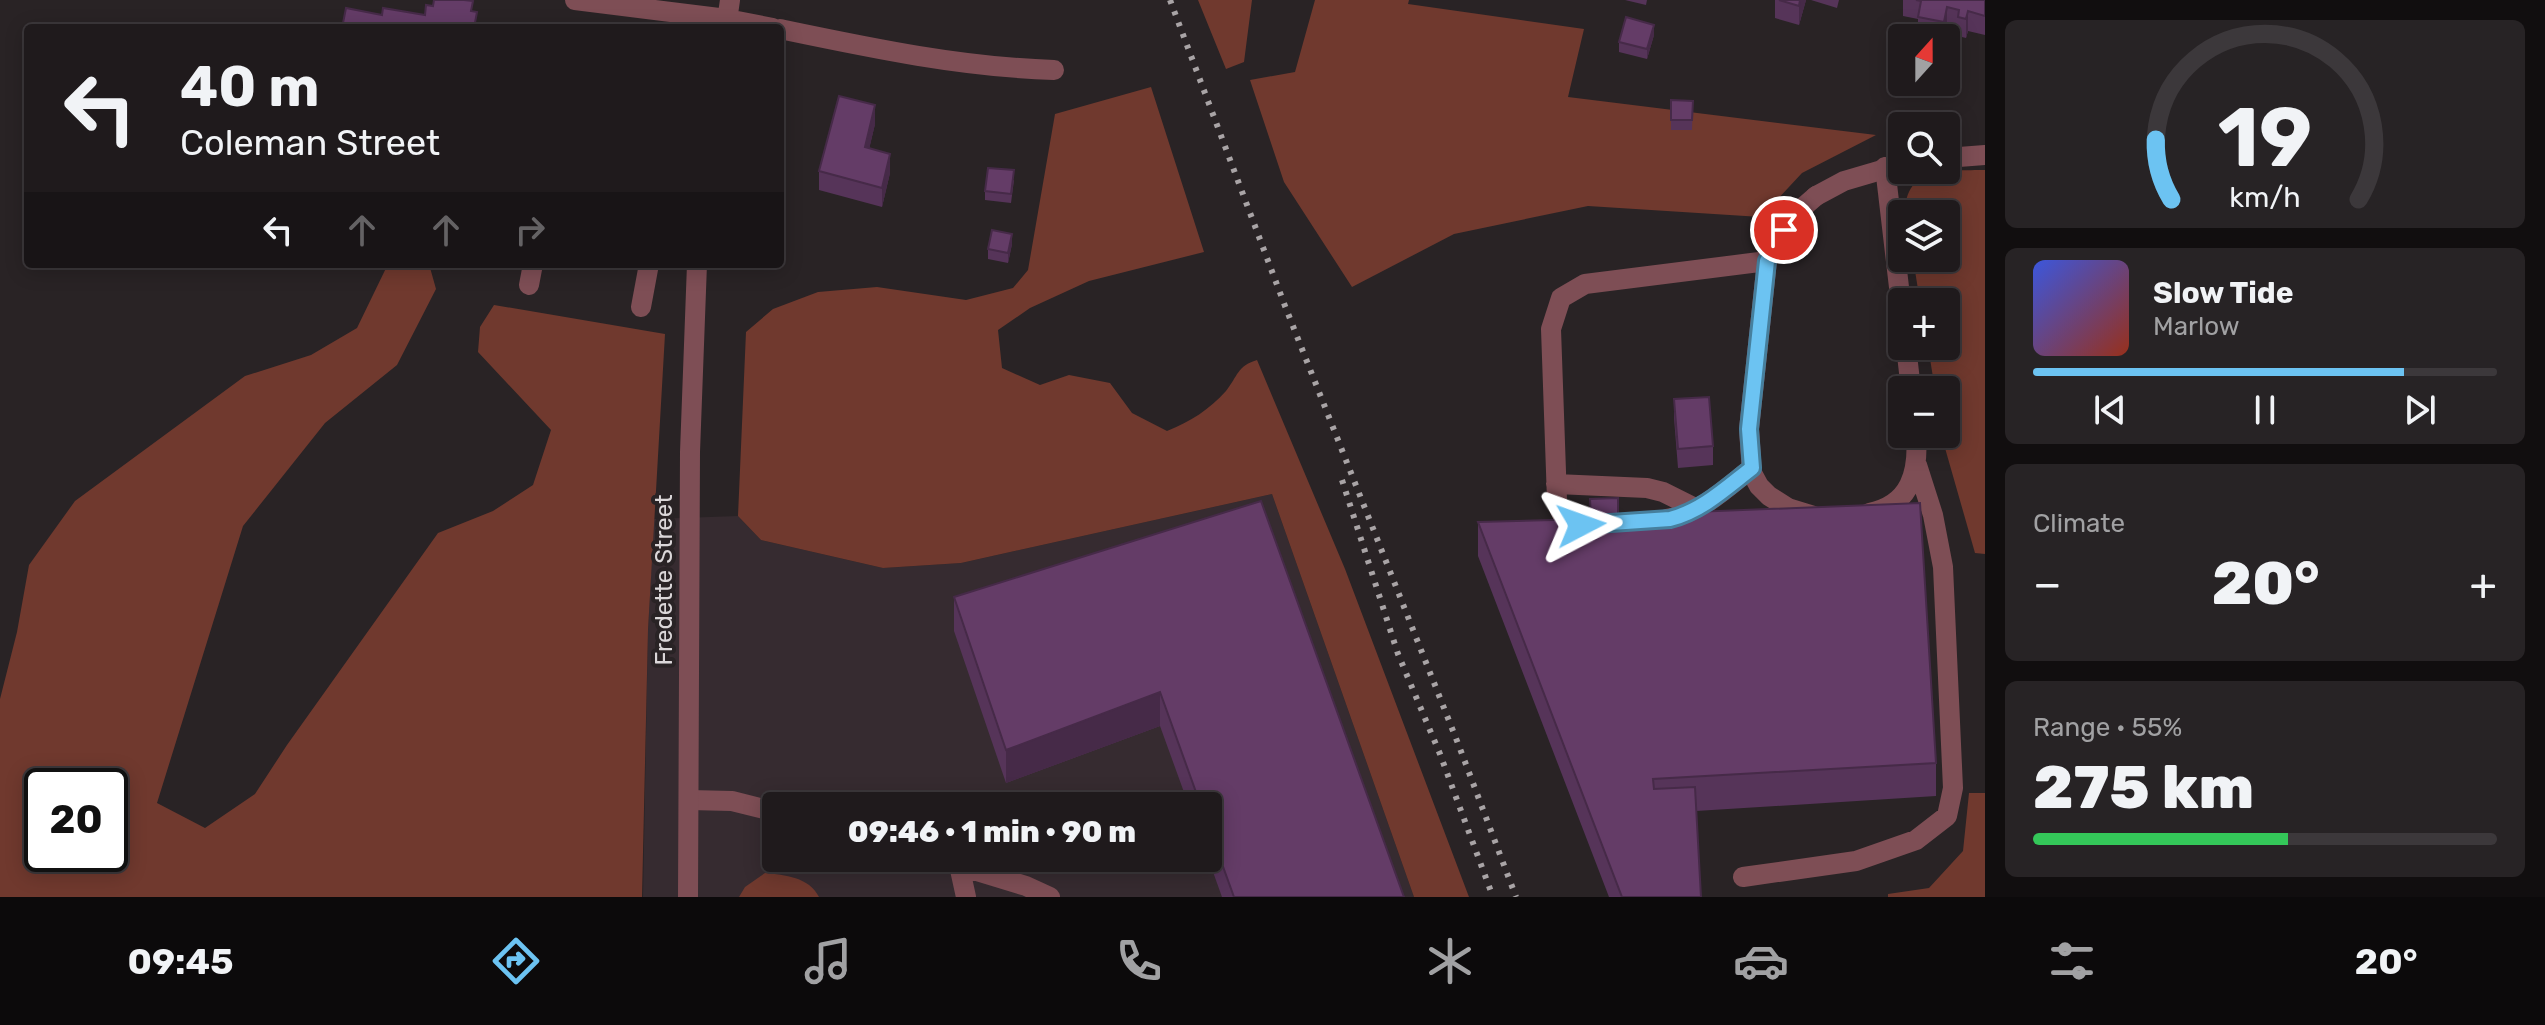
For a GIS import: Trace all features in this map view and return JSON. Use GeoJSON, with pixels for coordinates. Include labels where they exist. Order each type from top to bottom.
{"type":"FeatureCollection","features":[{"type":"Feature","properties":{"kind":"street"},"geometry":{"type":"LineString","coordinates":[[575,0],[728,16],[758,24]]}},
{"type":"Feature","properties":{"kind":"street"},"geometry":{"type":"LineString","coordinates":[[784,30],[972,65],[1054,70]]}},
{"type":"Feature","properties":{"kind":"street"},"geometry":{"type":"LineString","coordinates":[[1960,157],[1985,155]]}},
{"type":"Feature","properties":{"kind":"street"},"geometry":{"type":"LineString","coordinates":[[1888,168],[1844,181],[1816,196],[1784,230],[1767,261],[1749,429],[1752,468],[1759,486],[1788,508],[1810,516],[1847,516],[1895,505],[1905,493],[1917,465]]}},
{"type":"Feature","properties":{"kind":"street"},"geometry":{"type":"LineString","coordinates":[[1894,184],[1900,288]]}},
{"type":"Feature","properties":{"kind":"street"},"geometry":{"type":"LineString","coordinates":[[1611,523],[1581,525],[1569,522],[1559,512],[1551,329],[1561,298],[1585,284],[1767,261]]}},
{"type":"Feature","properties":{"kind":"street"},"geometry":{"type":"LineString","coordinates":[[529,285],[532,268]]}},
{"type":"Feature","properties":{"kind":"street"},"geometry":{"type":"LineString","coordinates":[[641,307],[648,268]]}},
{"type":"Feature","properties":{"kind":"street","name":"Fredette Street"},"geometry":{"type":"LineString","coordinates":[[688,897],[690,452],[697,268]]}},
{"type":"Feature","properties":{"kind":"street"},"geometry":{"type":"LineString","coordinates":[[1743,877],[1856,861],[1916,840],[1947,816],[1953,788],[1943,567],[1933,515],[1917,465],[1916,448]]}},
{"type":"Feature","properties":{"kind":"street"},"geometry":{"type":"LineString","coordinates":[[1641,521],[1684,516],[1752,468]]}},
{"type":"Feature","properties":{"kind":"street"},"geometry":{"type":"LineString","coordinates":[[1556,484],[1647,488],[1663,492],[1697,509]]}},
{"type":"Feature","properties":{"kind":"street"},"geometry":{"type":"LineString","coordinates":[[689,800],[732,801],[762,808]]}},
{"type":"Feature","properties":{"kind":"street"},"geometry":{"type":"LineString","coordinates":[[961,872],[966,897]]}},
{"type":"Feature","properties":{"kind":"street"},"geometry":{"type":"LineString","coordinates":[[981,872],[1050,897]]}},
{"type":"Feature","properties":{"kind":"shaded area"},"geometry":{"type":"Polygon","coordinates":[[[1198,0],[1252,0],[1244,62],[1226,69],[1198,0]]]}},
{"type":"Feature","properties":{"kind":"shaded area"},"geometry":{"type":"Polygon","coordinates":[[[1315,0],[1409,0],[1408,4],[1584,29],[1568,97],[1876,135],[1802,173],[1761,217],[1588,206],[1454,234],[1352,287],[1284,182],[1250,80],[1295,72],[1315,0]]]}},
{"type":"Feature","properties":{"kind":"shaded area"},"geometry":{"type":"Polygon","coordinates":[[[1151,87],[1204,252],[1089,281],[1030,308],[998,330],[1002,368],[1040,385],[1069,375],[1110,383],[1132,413],[1167,431],[1206,409],[1226,391],[1242,368],[1257,360],[1345,569],[1469,897],[1414,897],[1272,494],[961,563],[883,568],[761,540],[738,516],[746,332],[773,309],[818,292],[877,287],[966,300],[1013,288],[1028,270],[1055,114],[1151,87]]]}},
{"type":"Feature","properties":{"kind":"shaded area"},"geometry":{"type":"Polygon","coordinates":[[[1985,170],[1985,554],[1975,553],[1945,448],[1960,448],[1960,376],[1933,376],[1930,360],[1960,360],[1960,288],[1918,288],[1915,272],[1960,272],[1960,200],[1907,200],[1914,184],[1960,184],[1960,171],[1985,170]]]}},
{"type":"Feature","properties":{"kind":"shaded area"},"geometry":{"type":"Polygon","coordinates":[[[386,268],[430,268],[436,289],[397,365],[325,423],[243,526],[157,803],[205,828],[255,794],[438,533],[493,511],[533,485],[551,430],[478,352],[480,327],[494,305],[665,334],[648,630],[642,897],[0,897],[0,699],[17,632],[29,565],[75,501],[245,376],[311,355],[357,328],[386,268]]]}},
{"type":"Feature","properties":{"kind":"shaded area"},"geometry":{"type":"Polygon","coordinates":[[[1272,494],[1414,897],[643,897],[648,630],[654,519],[738,516],[761,540],[883,568],[961,563],[1272,494]]]}},
{"type":"Feature","properties":{"kind":"shaded area"},"geometry":{"type":"Polygon","coordinates":[[[1969,793],[1985,793],[1985,897],[1888,897],[1888,894],[1929,888],[1963,851],[1969,793]]]}},
{"type":"Feature","properties":{"kind":"shaded area"},"geometry":{"type":"Polygon","coordinates":[[[765,873],[803,881],[819,897],[739,897],[745,887],[765,873]]]}},
{"type":"Feature","properties":{"kind":"building"},"geometry":{"type":"Polygon","coordinates":[[[434,0],[473,1],[471,11],[477,12],[475,24],[343,24],[346,8],[382,15],[383,8],[425,15],[426,5],[433,6],[434,0]]]}},
{"type":"Feature","properties":{"kind":"building"},"geometry":{"type":"Polygon","coordinates":[[[1779,0],[1800,0],[1799,6],[1779,0]]]}},
{"type":"Feature","properties":{"kind":"building"},"geometry":{"type":"Polygon","coordinates":[[[1916,0],[1985,0],[1985,16],[1968,11],[1966,19],[1958,17],[1959,10],[1947,7],[1944,22],[1918,17],[1921,1],[1916,0]]]}},
{"type":"Feature","properties":{"kind":"building"},"geometry":{"type":"Polygon","coordinates":[[[1626,17],[1654,25],[1647,49],[1619,42],[1626,17]]]}},
{"type":"Feature","properties":{"kind":"building"},"geometry":{"type":"Polygon","coordinates":[[[839,96],[875,105],[865,147],[890,154],[882,188],[819,171],[839,96]]]}},
{"type":"Feature","properties":{"kind":"building"},"geometry":{"type":"Polygon","coordinates":[[[1671,100],[1693,101],[1692,120],[1671,120],[1671,100]]]}},
{"type":"Feature","properties":{"kind":"building"},"geometry":{"type":"Polygon","coordinates":[[[988,168],[1014,170],[1011,194],[985,191],[988,168]]]}},
{"type":"Feature","properties":{"kind":"building"},"geometry":{"type":"Polygon","coordinates":[[[992,230],[1012,234],[1008,253],[988,249],[992,230]]]}},
{"type":"Feature","properties":{"kind":"building"},"geometry":{"type":"Polygon","coordinates":[[[1709,397],[1713,446],[1678,449],[1674,399],[1709,397]]]}},
{"type":"Feature","properties":{"kind":"building"},"geometry":{"type":"Polygon","coordinates":[[[1618,498],[1618,515],[1920,503],[1936,763],[1653,779],[1654,789],[1695,787],[1701,897],[1622,897],[1478,522],[1591,519],[1590,499],[1618,498]]]}},
{"type":"Feature","properties":{"kind":"building"},"geometry":{"type":"Polygon","coordinates":[[[1261,501],[1404,897],[1234,897],[1222,864],[1222,792],[1196,792],[1160,692],[1006,750],[954,597],[1261,501]]]}},
{"type":"Feature","properties":{"kind":"railway"},"geometry":{"type":"LineString","coordinates":[[1170,0],[1285,306],[1516,897]]}},
{"type":"Feature","properties":{"kind":"railway"},"geometry":{"type":"LineString","coordinates":[[1342,480],[1398,654],[1440,754],[1493,897]]}},
{"type":"Feature","properties":{"kind":"route"},"geometry":{"type":"LineString","coordinates":[[1581,525],[1684,516],[1701,507],[1752,468],[1749,429],[1767,261],[1784,230]]}}]}
